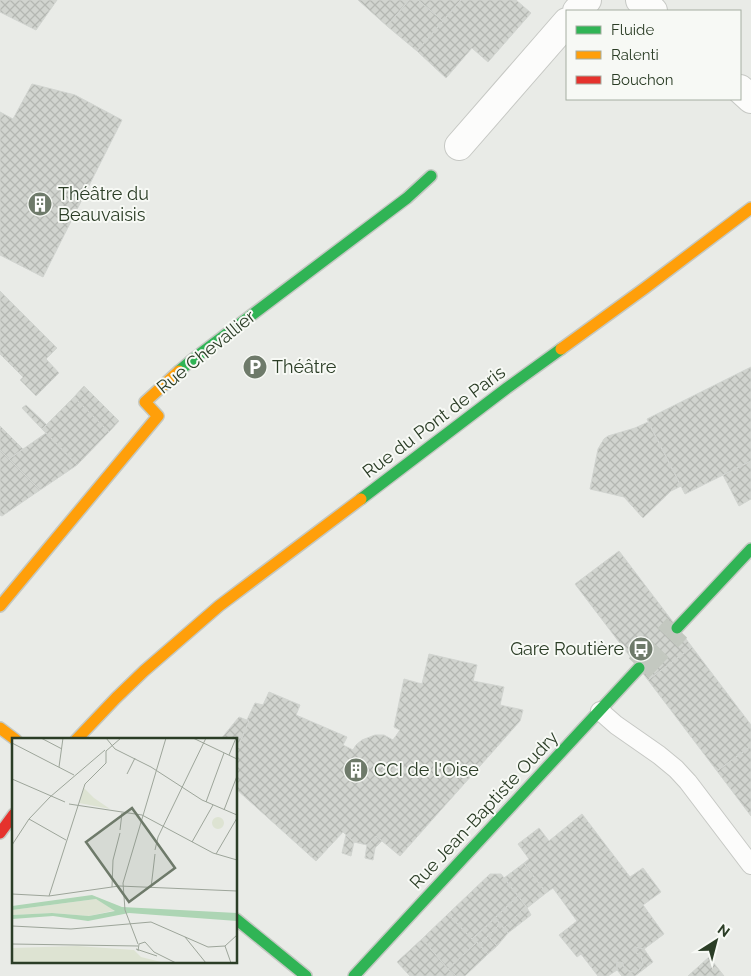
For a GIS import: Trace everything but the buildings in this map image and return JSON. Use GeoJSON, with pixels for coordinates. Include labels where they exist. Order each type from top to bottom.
{"type":"FeatureCollection","features":[{"type":"Feature","properties":{"kind":"street"},"geometry":{"type":"LineString","coordinates":[[578,10],[586,0]]}},
{"type":"Feature","properties":{"kind":"street"},"geometry":{"type":"LineString","coordinates":[[640,0],[652,10]]}},
{"type":"Feature","properties":{"kind":"street"},"geometry":{"type":"LineString","coordinates":[[459,146],[566,23]]}},
{"type":"Feature","properties":{"kind":"street"},"geometry":{"type":"LineString","coordinates":[[741,90],[751,99]]}},
{"type":"Feature","properties":{"kind":"street","name":"Rue Chevallier"},"geometry":{"type":"LineString","coordinates":[[0,606],[158,416],[145,402],[192,360],[407,198],[431,176]]}},
{"type":"Feature","properties":{"kind":"street","name":"Rue du Pont de Paris"},"geometry":{"type":"LineString","coordinates":[[78,738],[144,671],[219,606],[507,388],[751,208]]}},
{"type":"Feature","properties":{"kind":"street"},"geometry":{"type":"LineString","coordinates":[[677,628],[751,549]]}},
{"type":"Feature","properties":{"kind":"street","name":"Rue Jean-Baptiste Oudry"},"geometry":{"type":"LineString","coordinates":[[354,976],[639,668]]}},
{"type":"Feature","properties":{"kind":"street"},"geometry":{"type":"LineString","coordinates":[[0,728],[13,738]]}},
{"type":"Feature","properties":{"kind":"street"},"geometry":{"type":"LineString","coordinates":[[0,833],[12,817]]}},
{"type":"Feature","properties":{"kind":"street"},"geometry":{"type":"LineString","coordinates":[[238,922],[306,976]]}},
{"type":"Feature","properties":{"kind":"lane"},"geometry":{"type":"LineString","coordinates":[[600,711],[676,769],[751,864]]}},
{"type":"Feature","properties":{"kind":"tunnel"},"geometry":{"type":"LineString","coordinates":[[639,668],[677,628]]}},
{"type":"Feature","properties":{"kind":"traffic: fast"},"geometry":{"type":"LineString","coordinates":[[179,371],[407,198],[431,176]]}},
{"type":"Feature","properties":{"kind":"traffic: fast"},"geometry":{"type":"LineString","coordinates":[[361,499],[561,349]]}},
{"type":"Feature","properties":{"kind":"traffic: fast"},"geometry":{"type":"LineString","coordinates":[[677,628],[751,549]]}},
{"type":"Feature","properties":{"kind":"traffic: fast"},"geometry":{"type":"LineString","coordinates":[[354,976],[639,668]]}},
{"type":"Feature","properties":{"kind":"traffic: fast"},"geometry":{"type":"LineString","coordinates":[[238,921],[306,976]]}},
{"type":"Feature","properties":{"kind":"traffic: slow"},"geometry":{"type":"LineString","coordinates":[[561,349],[751,208]]}},
{"type":"Feature","properties":{"kind":"traffic: slow"},"geometry":{"type":"LineString","coordinates":[[0,606],[158,416],[145,402],[179,371]]}},
{"type":"Feature","properties":{"kind":"traffic: slow"},"geometry":{"type":"LineString","coordinates":[[78,738],[144,671],[219,606],[361,499]]}},
{"type":"Feature","properties":{"kind":"traffic: slow"},"geometry":{"type":"LineString","coordinates":[[0,728],[13,738]]}},
{"type":"Feature","properties":{"kind":"traffic: jam"},"geometry":{"type":"LineString","coordinates":[[0,833],[12,817]]}},
{"type":"Feature","properties":{"kind":"place","name":"Théâtre du Beauvaisis"},"geometry":{"type":"Point","coordinates":[40,204]}},
{"type":"Feature","properties":{"kind":"place","name":"Théâtre"},"geometry":{"type":"Point","coordinates":[255,367]}},
{"type":"Feature","properties":{"kind":"place","name":"Gare Routière"},"geometry":{"type":"Point","coordinates":[641,649]}},
{"type":"Feature","properties":{"kind":"place","name":"CCI de l'Oise"},"geometry":{"type":"Point","coordinates":[356,770]}}]}
